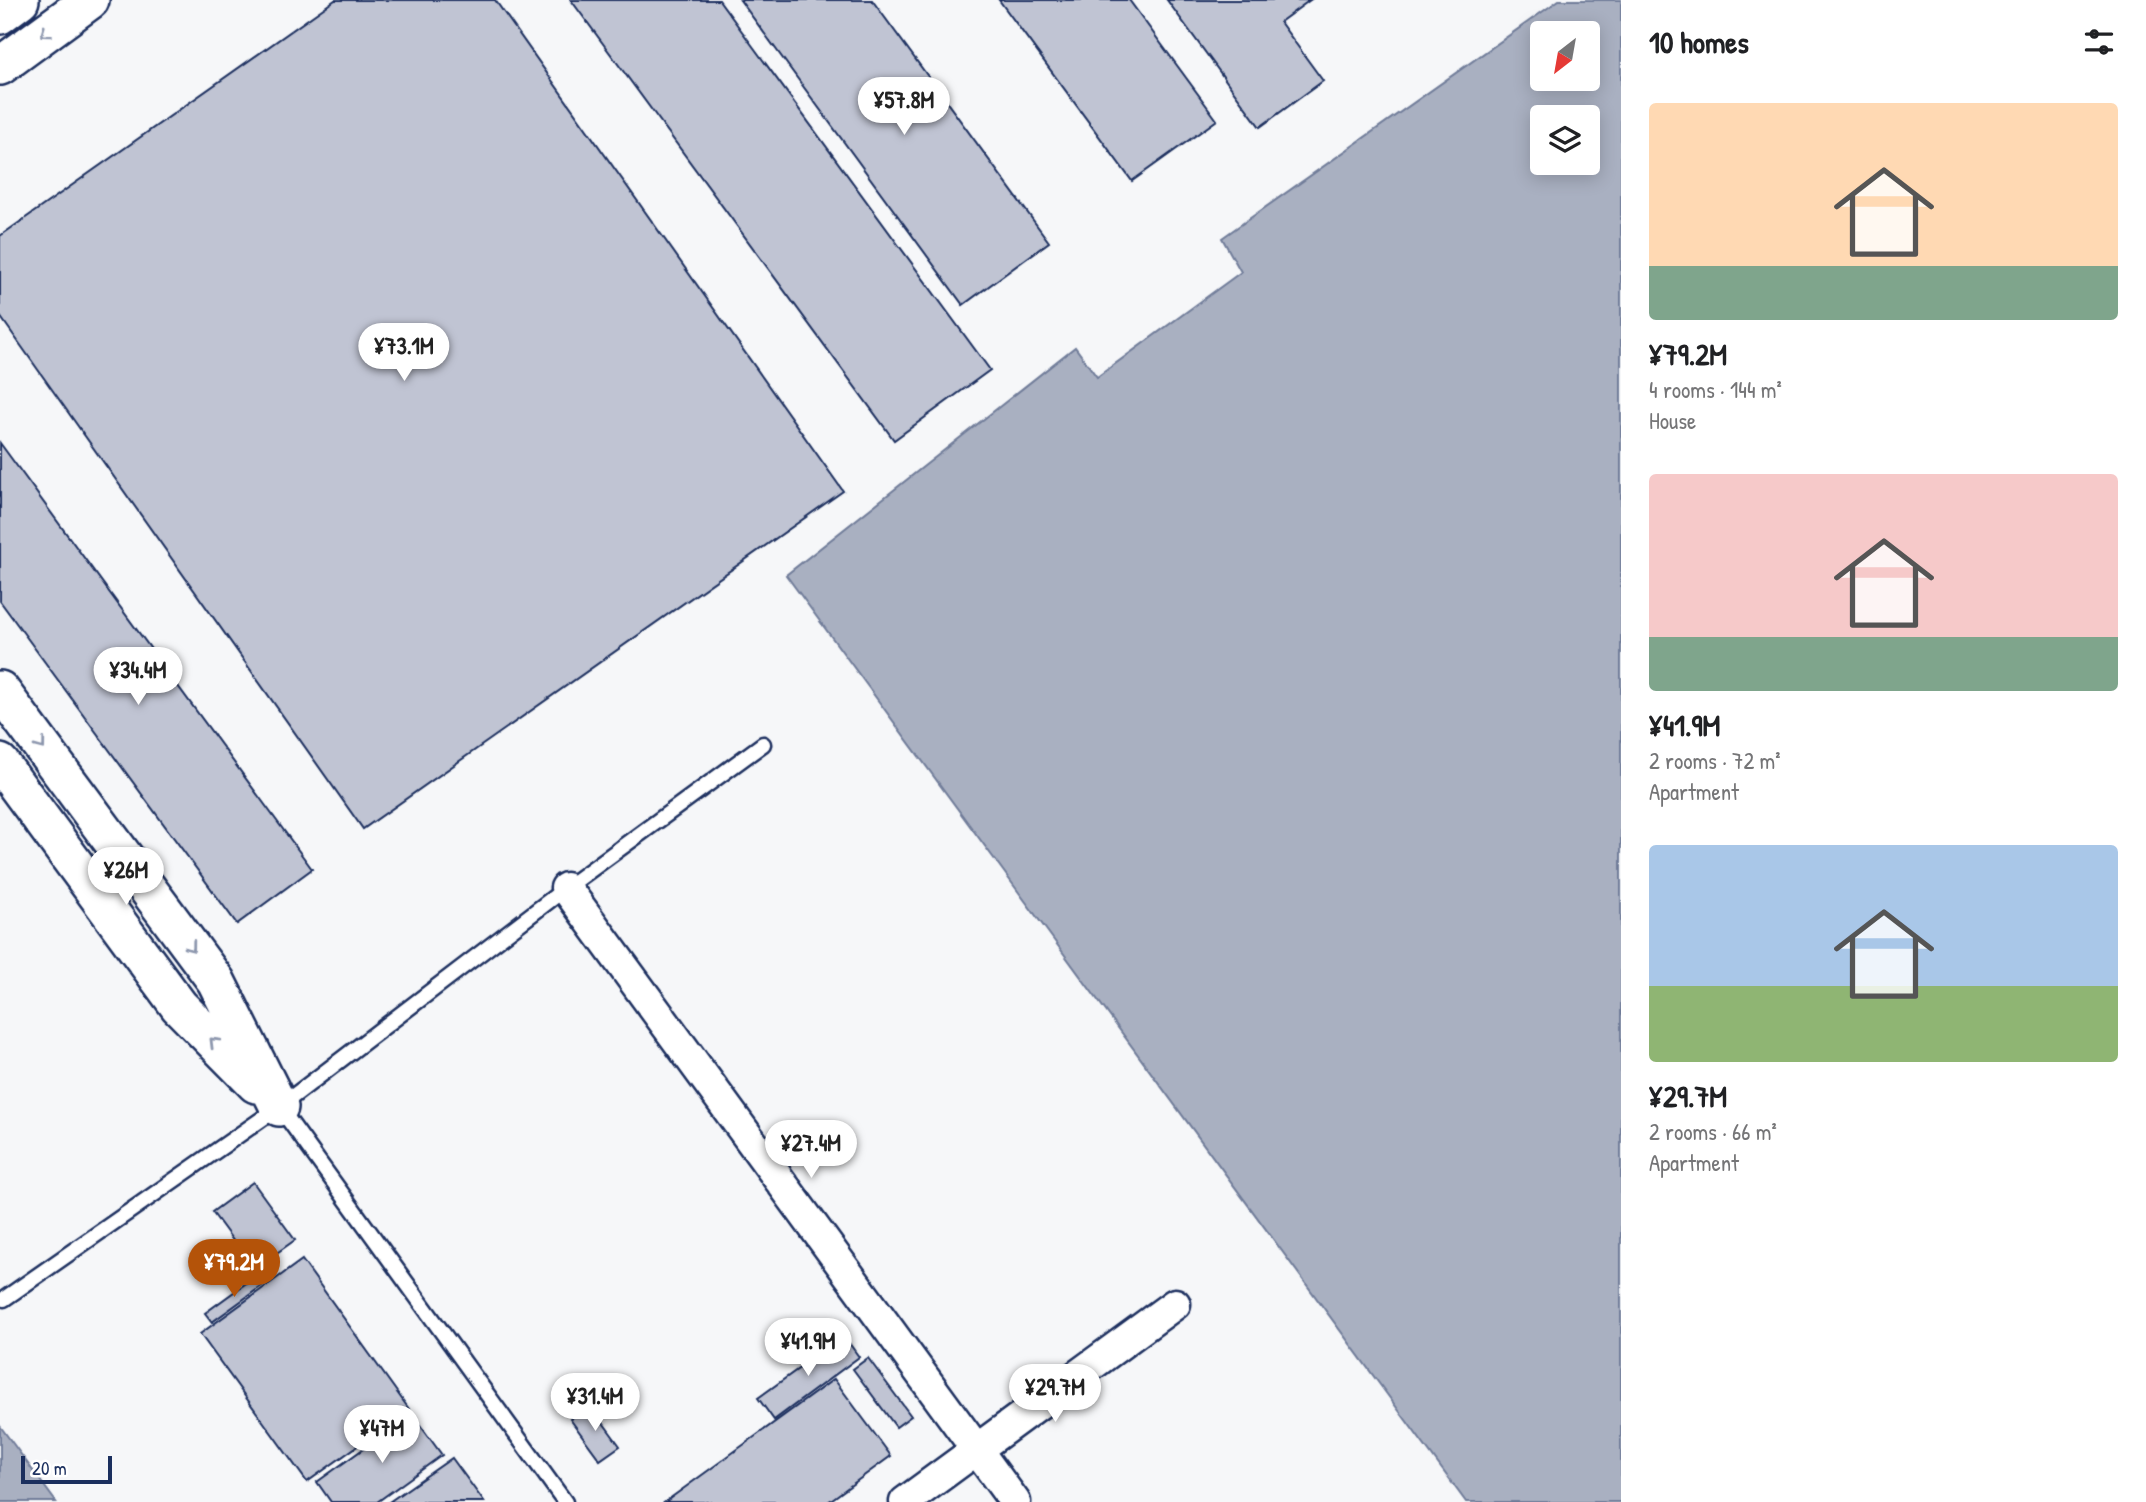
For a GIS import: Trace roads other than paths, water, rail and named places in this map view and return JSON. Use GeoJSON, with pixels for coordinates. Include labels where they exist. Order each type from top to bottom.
{"type":"FeatureCollection","features":[{"type":"Feature","properties":{"kind":"street"},"geometry":{"type":"LineString","coordinates":[[0,15],[20,0]]}},
{"type":"Feature","properties":{"kind":"street"},"geometry":{"type":"LineString","coordinates":[[0,66],[90,0]]}},
{"type":"Feature","properties":{"kind":"street"},"geometry":{"type":"LineString","coordinates":[[0,690],[216,981],[279,1107]]}},
{"type":"Feature","properties":{"kind":"street"},"geometry":{"type":"LineString","coordinates":[[0,763],[179,1006],[279,1107]]}},
{"type":"Feature","properties":{"kind":"street"},"geometry":{"type":"LineString","coordinates":[[566,888],[1015,1502]]}},
{"type":"Feature","properties":{"kind":"street"},"geometry":{"type":"LineString","coordinates":[[905,1502],[1175,1304]]}},
{"type":"Feature","properties":{"kind":"lane"},"geometry":{"type":"LineString","coordinates":[[4,1299],[279,1107],[566,888],[763,744]]}},
{"type":"Feature","properties":{"kind":"lane"},"geometry":{"type":"LineString","coordinates":[[279,1107],[565,1502]]}},
{"type":"Feature","properties":{"kind":"water"},"geometry":{"type":"Polygon","coordinates":[[[1559,0],[1621,0],[1621,1502],[1466,1502],[786,575],[1075,347],[1097,377],[1241,272],[1222,238],[1559,0]]]}},
{"type":"Feature","properties":{"kind":"water"},"geometry":{"type":"Polygon","coordinates":[[[0,1426],[56,1502],[0,1502],[0,1426]]]}}]}
